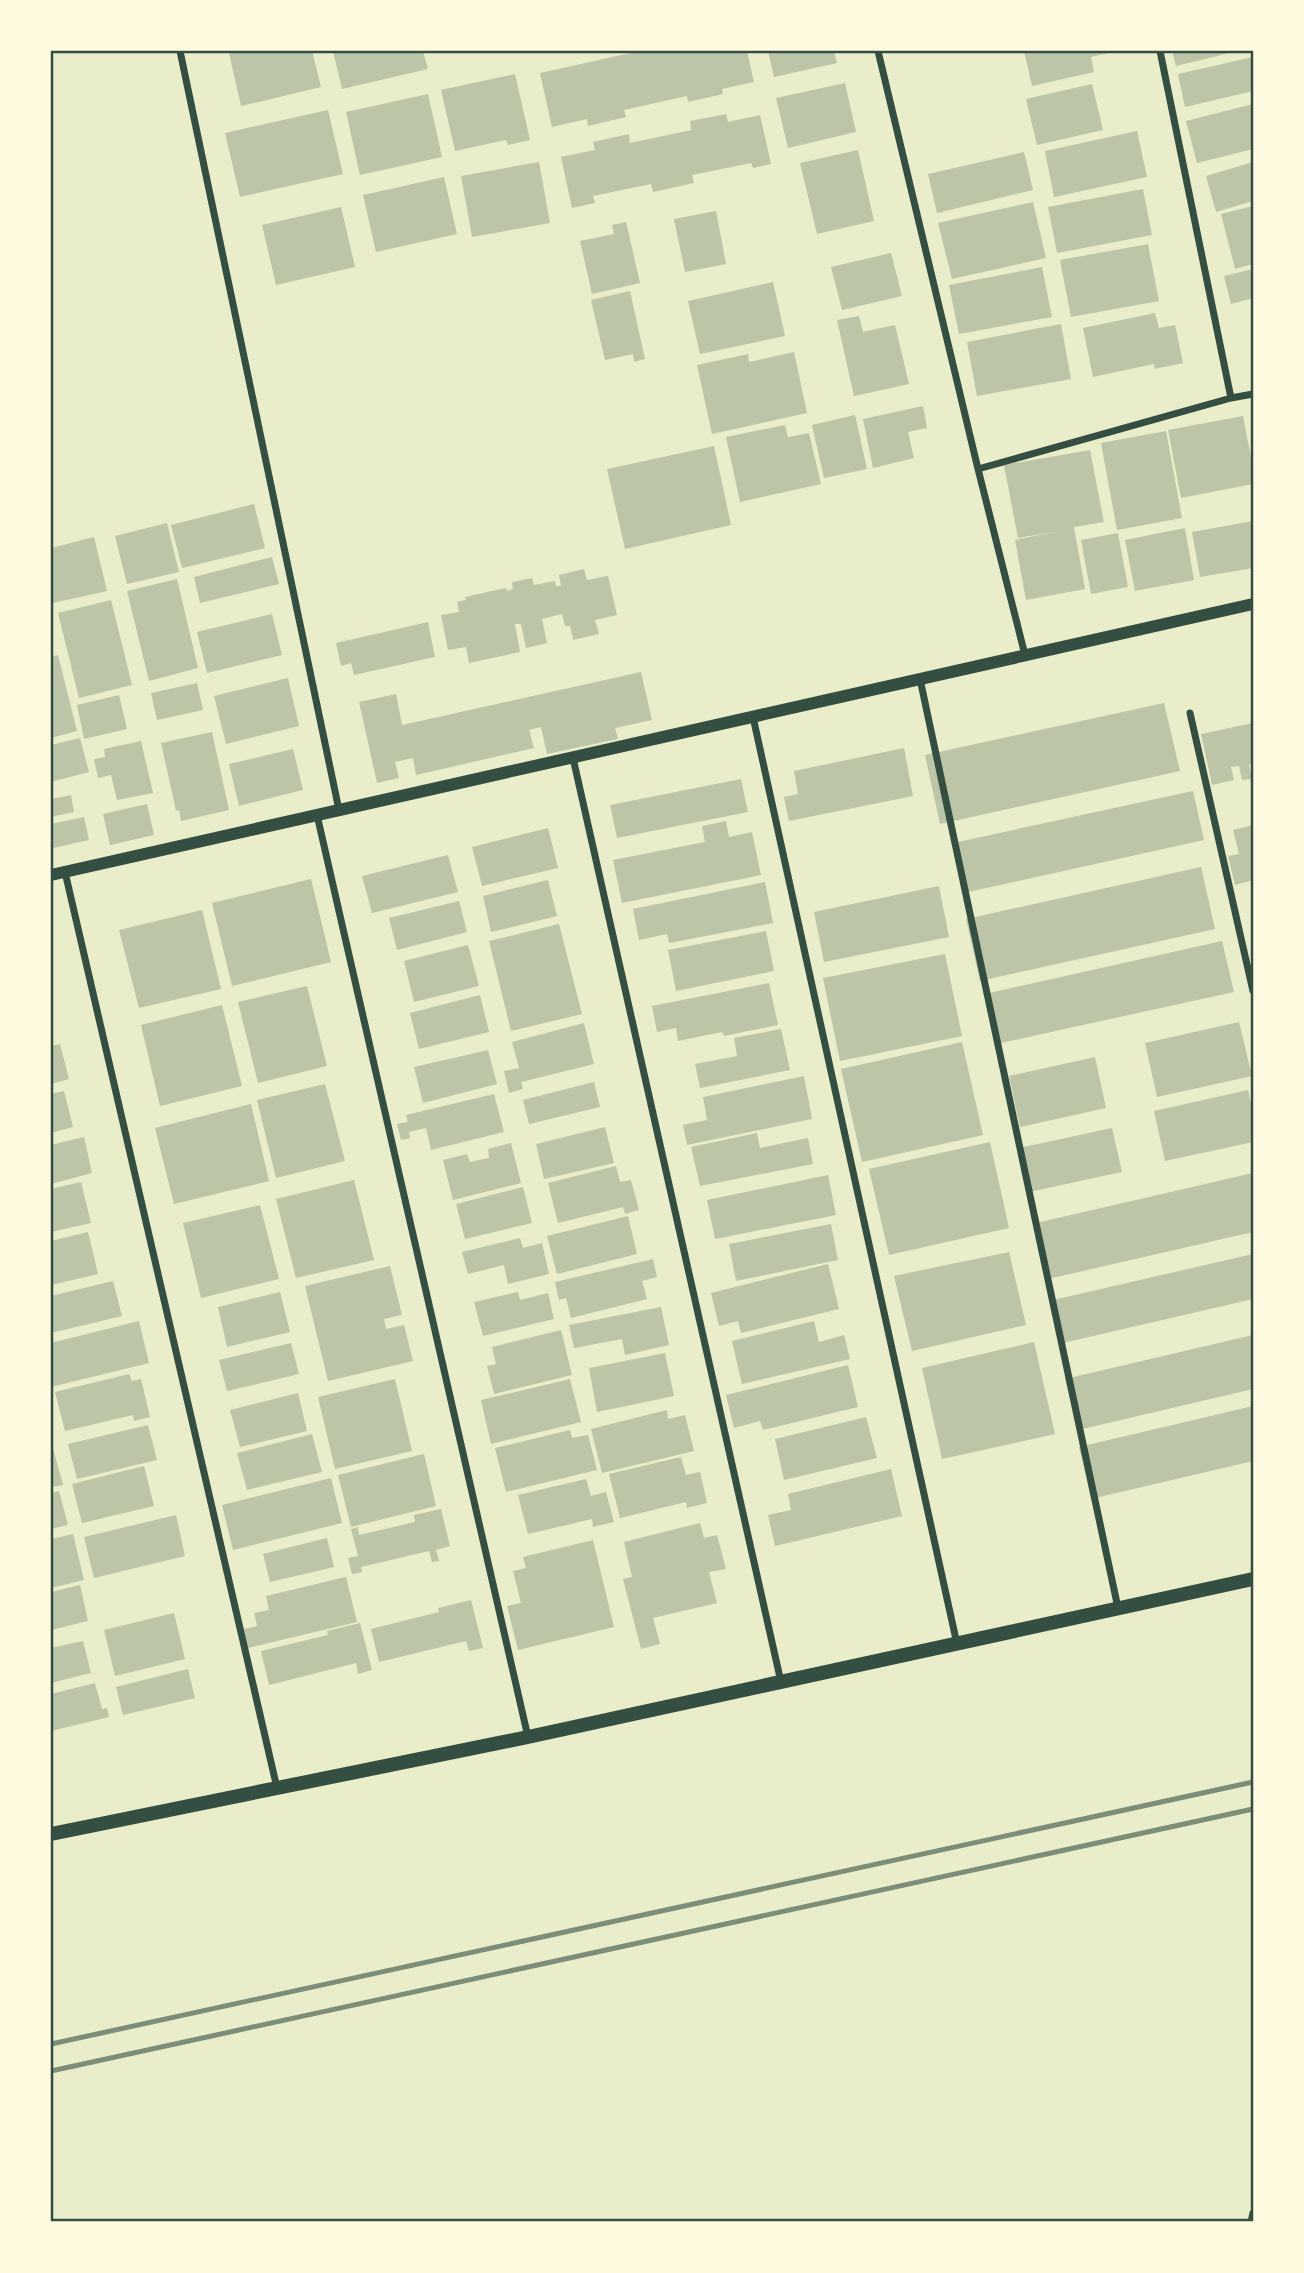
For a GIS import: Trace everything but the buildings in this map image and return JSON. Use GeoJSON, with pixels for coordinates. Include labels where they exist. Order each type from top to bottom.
{"type":"FeatureCollection","features":[{"type":"Feature","properties":{"kind":"main road"},"geometry":{"type":"LineString","coordinates":[[51,1834],[528,1737],[1253,1578]]}},
{"type":"Feature","properties":{"kind":"street"},"geometry":{"type":"LineString","coordinates":[[180,51],[339,811]]}},
{"type":"Feature","properties":{"kind":"street"},"geometry":{"type":"LineString","coordinates":[[878,51],[978,469],[1026,655]]}},
{"type":"Feature","properties":{"kind":"street"},"geometry":{"type":"LineString","coordinates":[[1160,51],[1231,398]]}},
{"type":"Feature","properties":{"kind":"street"},"geometry":{"type":"LineString","coordinates":[[978,469],[1253,394]]}},
{"type":"Feature","properties":{"kind":"street"},"geometry":{"type":"LineString","coordinates":[[51,876],[1253,604]]}},
{"type":"Feature","properties":{"kind":"street"},"geometry":{"type":"LineString","coordinates":[[920,679],[1118,1608]]}},
{"type":"Feature","properties":{"kind":"street"},"geometry":{"type":"LineString","coordinates":[[1189,713],[1253,991]]}},
{"type":"Feature","properties":{"kind":"street"},"geometry":{"type":"LineString","coordinates":[[753,717],[957,1644]]}},
{"type":"Feature","properties":{"kind":"street"},"geometry":{"type":"LineString","coordinates":[[573,758],[781,1683]]}},
{"type":"Feature","properties":{"kind":"street"},"geometry":{"type":"LineString","coordinates":[[317,815],[528,1737]]}},
{"type":"Feature","properties":{"kind":"street"},"geometry":{"type":"LineString","coordinates":[[65,872],[277,1788]]}},
{"type":"Feature","properties":{"kind":"street"},"geometry":{"type":"LineString","coordinates":[[1251,2222],[1253,2213]]}},
{"type":"Feature","properties":{"kind":"railway"},"geometry":{"type":"LineString","coordinates":[[51,2044],[1253,1782]]}},
{"type":"Feature","properties":{"kind":"railway"},"geometry":{"type":"LineString","coordinates":[[51,2071],[1253,1809]]}}]}
